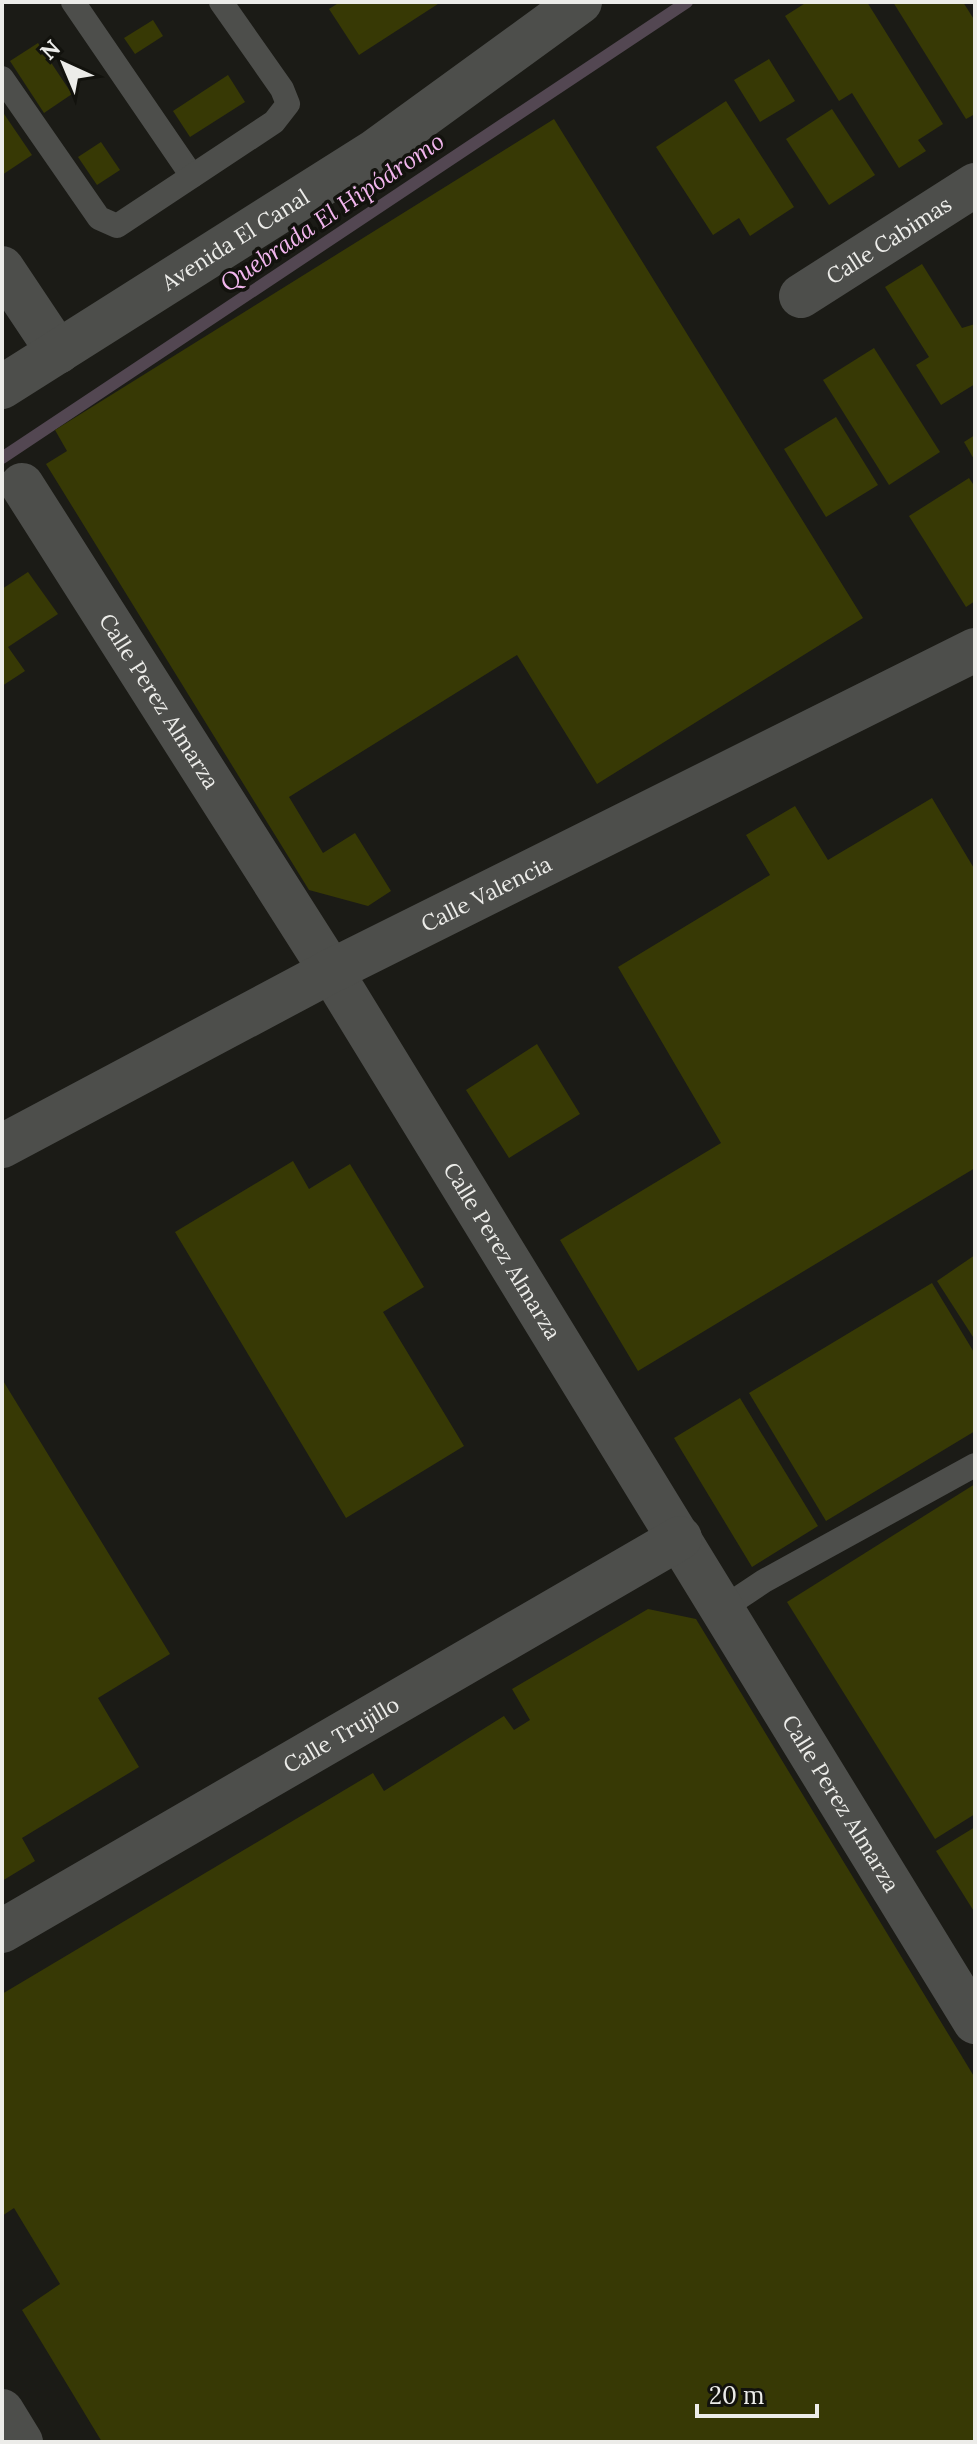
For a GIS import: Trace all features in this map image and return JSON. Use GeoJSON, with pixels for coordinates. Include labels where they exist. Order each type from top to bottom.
{"type":"FeatureCollection","features":[{"type":"Feature","properties":{"kind":"street","name":"Avenida El Canal"},"geometry":{"type":"LineString","coordinates":[[2,387],[375,151],[580,2]]}},
{"type":"Feature","properties":{"kind":"street","name":"Calle Cabimas"},"geometry":{"type":"LineString","coordinates":[[801,296],[975,185]]}},
{"type":"Feature","properties":{"kind":"street"},"geometry":{"type":"LineString","coordinates":[[2,268],[58,352]]}},
{"type":"Feature","properties":{"kind":"street","name":"Calle Perez Almarza"},"geometry":{"type":"LineString","coordinates":[[22,485],[331,971],[975,2022]]}},
{"type":"Feature","properties":{"kind":"street","name":"Calle Valencia"},"geometry":{"type":"LineString","coordinates":[[2,1146],[331,971],[975,650]]}},
{"type":"Feature","properties":{"kind":"street","name":"Calle Trujillo"},"geometry":{"type":"LineString","coordinates":[[2,1931],[680,1538]]}},
{"type":"Feature","properties":{"kind":"street"},"geometry":{"type":"LineString","coordinates":[[2,2411],[21,2442]]}},
{"type":"Feature","properties":{"kind":"lane"},"geometry":{"type":"LineString","coordinates":[[73,2],[192,176]]}},
{"type":"Feature","properties":{"kind":"lane"},"geometry":{"type":"LineString","coordinates":[[2,78],[99,218],[117,226],[274,122],[288,104],[282,89],[221,2]]}},
{"type":"Feature","properties":{"kind":"lane"},"geometry":{"type":"LineString","coordinates":[[722,1609],[764,1581],[975,1465]]}},
{"type":"Feature","properties":{"kind":"building"},"geometry":{"type":"Polygon","coordinates":[[[340,2],[441,2],[359,55],[329,9],[340,2]]]}},
{"type":"Feature","properties":{"kind":"building"},"geometry":{"type":"Polygon","coordinates":[[[807,2],[867,2],[943,124],[918,140],[926,151],[899,168],[852,93],[839,101],[785,16],[807,2]]]}},
{"type":"Feature","properties":{"kind":"building"},"geometry":{"type":"Polygon","coordinates":[[[893,2],[963,2],[975,21],[975,114],[966,119],[893,2]]]}},
{"type":"Feature","properties":{"kind":"building"},"geometry":{"type":"Polygon","coordinates":[[[153,20],[163,36],[135,54],[124,38],[153,20]]]}},
{"type":"Feature","properties":{"kind":"building"},"geometry":{"type":"Polygon","coordinates":[[[38,43],[72,94],[44,113],[10,61],[38,43]]]}},
{"type":"Feature","properties":{"kind":"building"},"geometry":{"type":"Polygon","coordinates":[[[769,59],[795,101],[760,122],[734,80],[769,59]]]}},
{"type":"Feature","properties":{"kind":"building"},"geometry":{"type":"Polygon","coordinates":[[[228,75],[245,102],[190,137],[173,111],[228,75]]]}},
{"type":"Feature","properties":{"kind":"building"},"geometry":{"type":"Polygon","coordinates":[[[726,101],[794,207],[750,236],[739,218],[713,235],[656,147],[726,101]]]}},
{"type":"Feature","properties":{"kind":"building"},"geometry":{"type":"Polygon","coordinates":[[[832,109],[875,175],[829,205],[786,139],[832,109]]]}},
{"type":"Feature","properties":{"kind":"building"},"geometry":{"type":"Polygon","coordinates":[[[2,111],[32,155],[2,175],[2,111]]]}},
{"type":"Feature","properties":{"kind":"building"},"geometry":{"type":"Polygon","coordinates":[[[554,119],[863,618],[597,784],[517,655],[289,797],[323,853],[355,833],[391,891],[368,906],[309,890],[46,464],[67,451],[55,430],[554,119]]]}},
{"type":"Feature","properties":{"kind":"building"},"geometry":{"type":"Polygon","coordinates":[[[101,142],[120,170],[97,185],[78,157],[101,142]]]}},
{"type":"Feature","properties":{"kind":"building"},"geometry":{"type":"Polygon","coordinates":[[[922,264],[962,328],[975,324],[975,384],[941,405],[916,365],[929,357],[885,287],[922,264]]]}},
{"type":"Feature","properties":{"kind":"building"},"geometry":{"type":"Polygon","coordinates":[[[874,348],[940,452],[889,485],[823,380],[874,348]]]}},
{"type":"Feature","properties":{"kind":"building"},"geometry":{"type":"Polygon","coordinates":[[[836,417],[878,485],[826,517],[784,449],[836,417]]]}},
{"type":"Feature","properties":{"kind":"building"},"geometry":{"type":"Polygon","coordinates":[[[975,435],[975,461],[964,442],[975,435]]]}},
{"type":"Feature","properties":{"kind":"building"},"geometry":{"type":"Polygon","coordinates":[[[969,478],[975,487],[975,601],[966,607],[909,516],[969,478]]]}},
{"type":"Feature","properties":{"kind":"building"},"geometry":{"type":"Polygon","coordinates":[[[28,572],[58,614],[8,647],[25,671],[2,686],[2,589],[28,572]]]}},
{"type":"Feature","properties":{"kind":"building"},"geometry":{"type":"Polygon","coordinates":[[[932,798],[975,870],[975,1168],[638,1371],[560,1240],[721,1143],[618,967],[770,875],[746,835],[795,806],[828,860],[932,798]]]}},
{"type":"Feature","properties":{"kind":"building"},"geometry":{"type":"Polygon","coordinates":[[[537,1044],[580,1114],[509,1158],[466,1090],[537,1044]]]}},
{"type":"Feature","properties":{"kind":"building"},"geometry":{"type":"Polygon","coordinates":[[[293,1161],[309,1189],[350,1164],[424,1287],[383,1312],[464,1446],[346,1518],[175,1232],[293,1161]]]}},
{"type":"Feature","properties":{"kind":"building"},"geometry":{"type":"Polygon","coordinates":[[[975,1255],[975,1340],[937,1281],[975,1255]]]}},
{"type":"Feature","properties":{"kind":"building"},"geometry":{"type":"Polygon","coordinates":[[[932,1283],[975,1354],[975,1431],[826,1521],[749,1393],[932,1283]]]}},
{"type":"Feature","properties":{"kind":"building"},"geometry":{"type":"Polygon","coordinates":[[[2,1379],[170,1654],[98,1698],[139,1767],[22,1838],[35,1861],[2,1881],[2,1379]]]}},
{"type":"Feature","properties":{"kind":"building"},"geometry":{"type":"Polygon","coordinates":[[[740,1398],[818,1526],[752,1567],[674,1438],[740,1398]]]}},
{"type":"Feature","properties":{"kind":"building"},"geometry":{"type":"Polygon","coordinates":[[[975,1484],[975,1814],[935,1839],[787,1602],[975,1484]]]}},
{"type":"Feature","properties":{"kind":"building"},"geometry":{"type":"Polygon","coordinates":[[[648,1609],[696,1619],[975,2078],[975,2442],[102,2442],[22,2310],[60,2284],[14,2208],[2,2216],[2,1994],[373,1773],[384,1791],[504,1716],[514,1730],[530,1720],[512,1689],[648,1609]]]}},
{"type":"Feature","properties":{"kind":"building"},"geometry":{"type":"Polygon","coordinates":[[[975,1827],[975,1913],[936,1851],[975,1827]]]}},
{"type":"Feature","properties":{"kind":"waterway","name":"Quebrada El Hipódromo"},"geometry":{"type":"LineString","coordinates":[[2,458],[687,2]]}}]}
